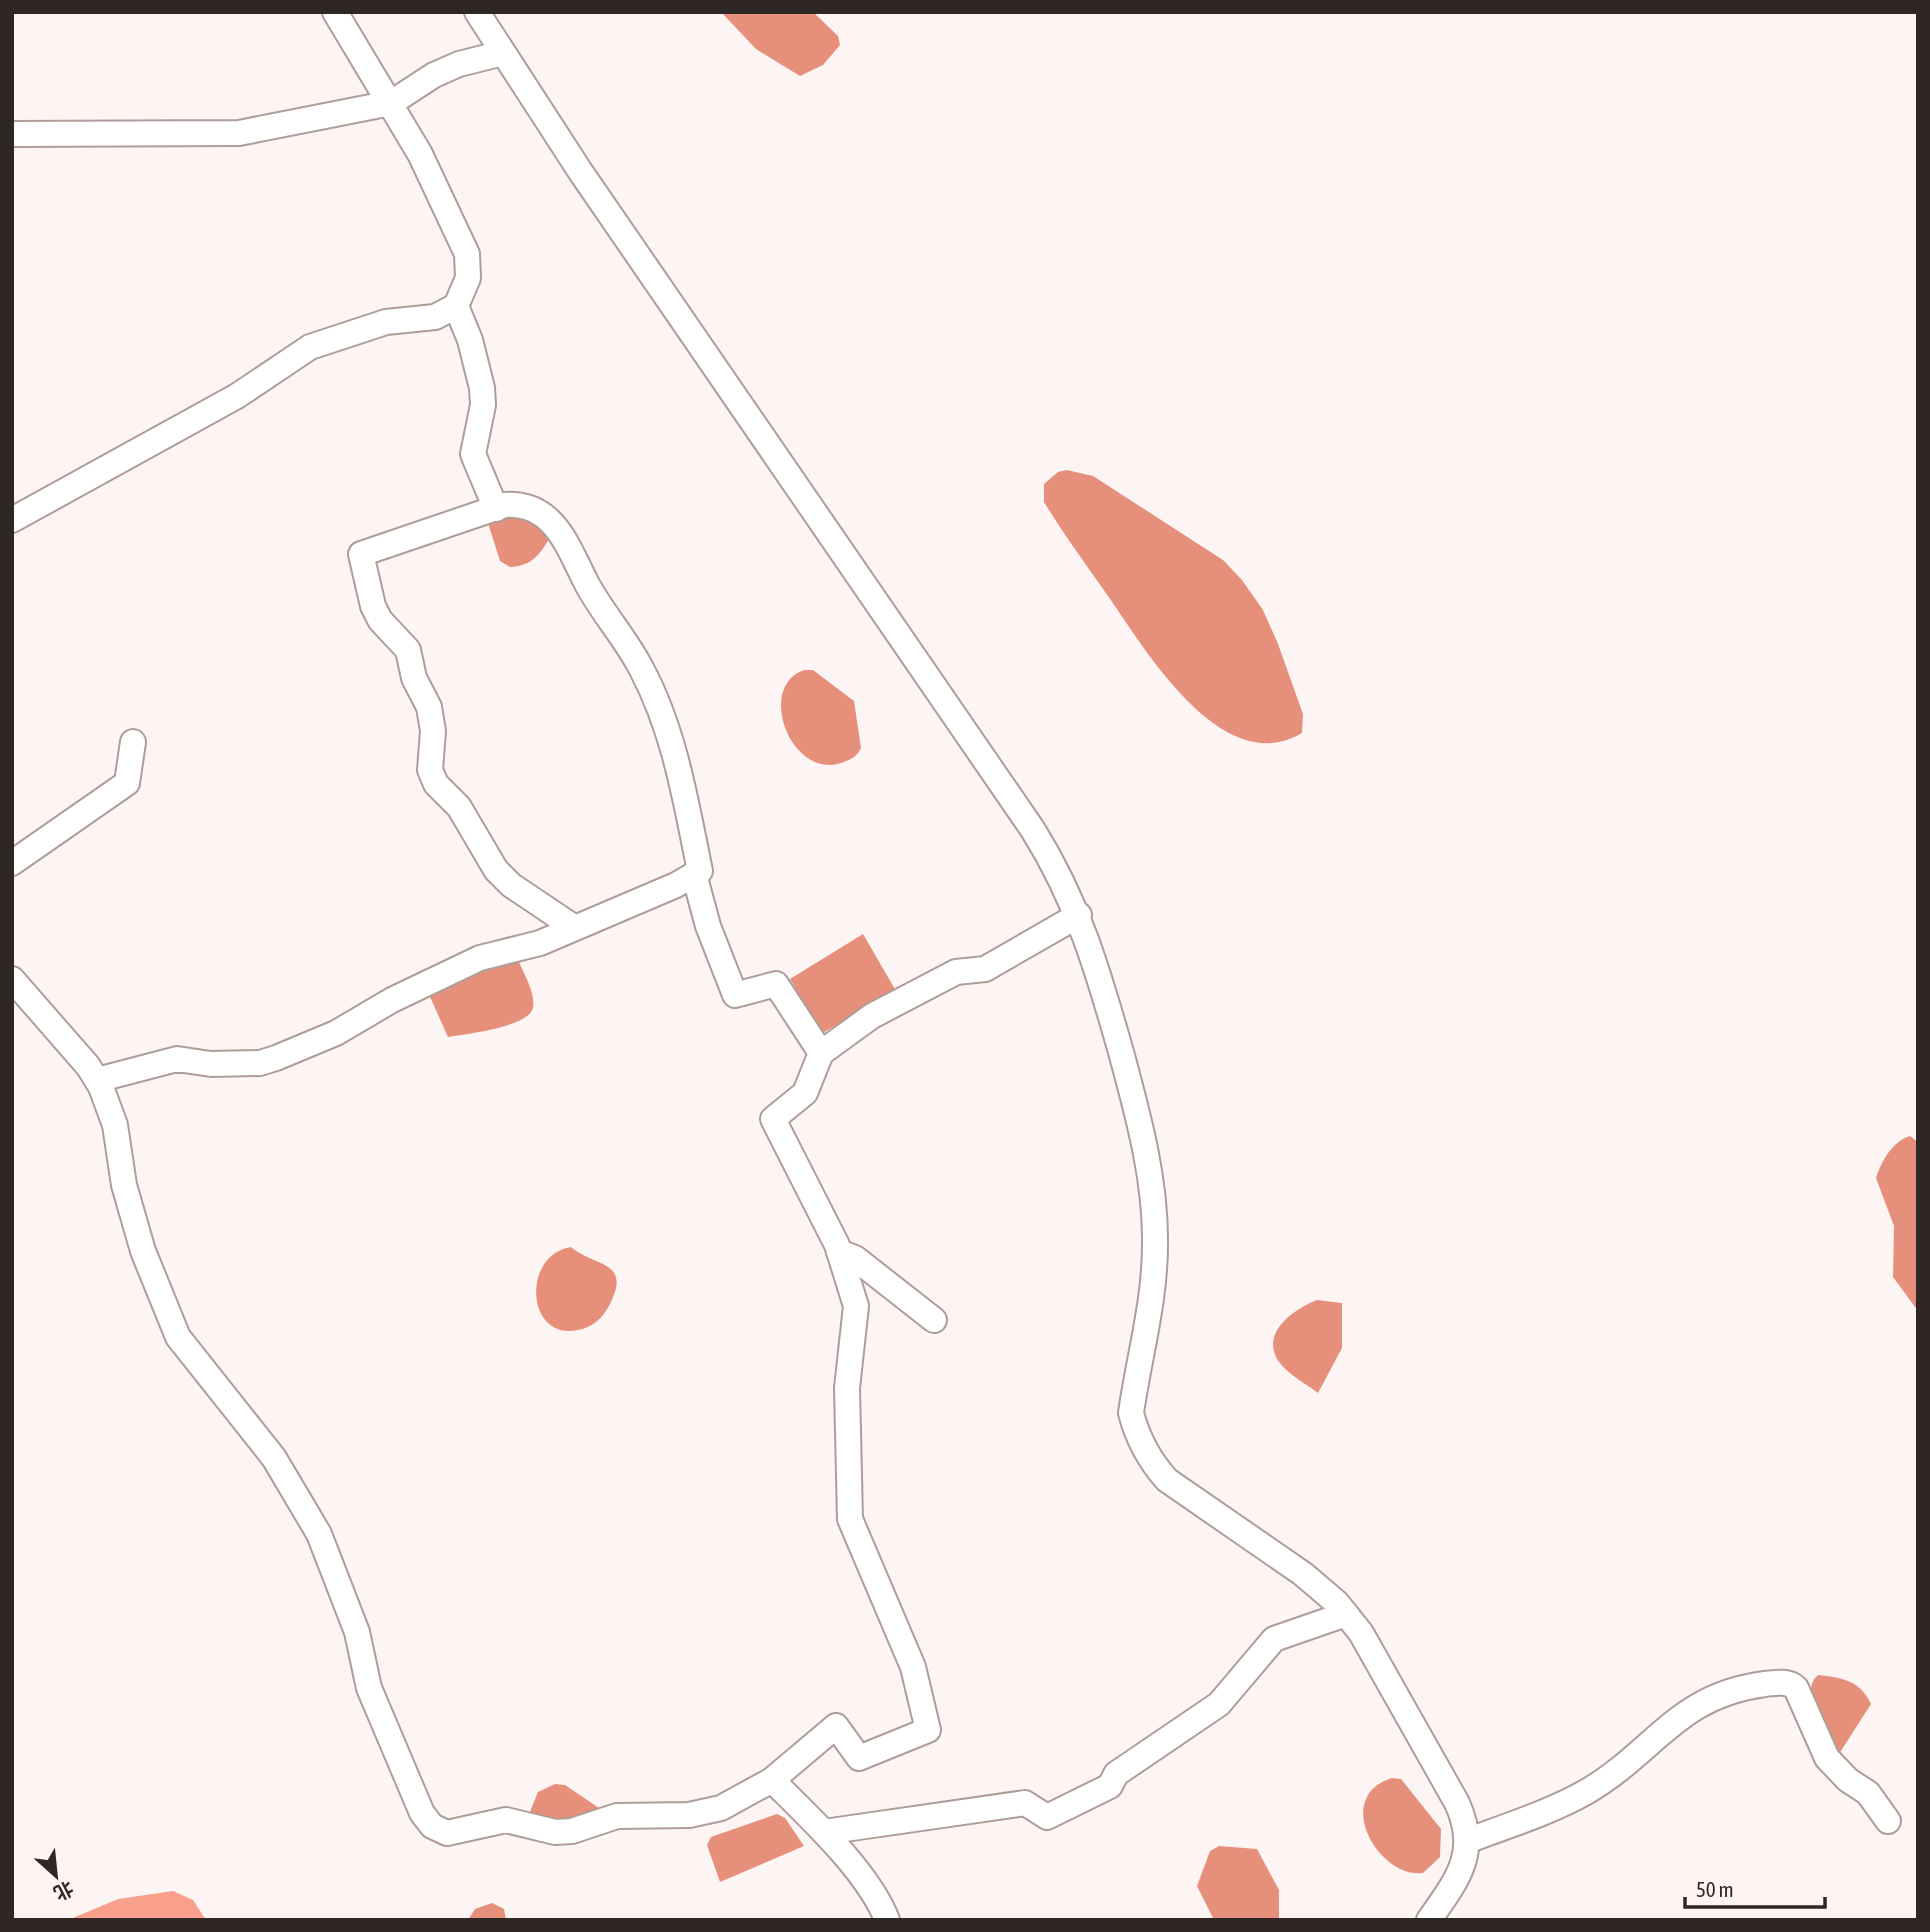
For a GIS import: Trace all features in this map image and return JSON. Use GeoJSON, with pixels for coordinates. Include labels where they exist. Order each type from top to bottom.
{"type":"FeatureCollection","features":[{"type":"Feature","properties":{"kind":"street"},"geometry":{"type":"LineString","coordinates":[[12,520],[236,396],[310,347],[386,322],[435,317],[456,306],[468,278],[467,254],[420,154],[335,12]]}},
{"type":"Feature","properties":{"kind":"street"},"geometry":{"type":"LineString","coordinates":[[477,12],[580,171],[1033,830],[1079,915],[1092,948],[1135,1102],[1153,1194],[1154,1273],[1131,1413],[1135,1429],[1149,1458],[1167,1480],[1303,1574],[1346,1614],[1361,1633],[1457,1803],[1467,1841],[1459,1876],[1429,1920]]}},
{"type":"Feature","properties":{"kind":"street"},"geometry":{"type":"LineString","coordinates":[[12,134],[239,133],[391,103],[434,75],[459,64],[503,53]]}},
{"type":"Feature","properties":{"kind":"street"},"geometry":{"type":"LineString","coordinates":[[456,306],[470,340],[482,388],[483,405],[473,454],[496,509]]}},
{"type":"Feature","properties":{"kind":"street"},"geometry":{"type":"LineString","coordinates":[[97,1080],[177,1059],[211,1064],[260,1063],[276,1058],[336,1033],[392,1000],[480,958],[540,943],[575,928],[700,871],[680,773],[642,669],[588,586],[569,546],[555,527],[530,506],[496,509],[361,554],[373,606],[380,621],[408,650],[414,678],[429,707],[433,731],[430,769],[436,784],[459,807],[496,870],[511,885],[575,928]]}},
{"type":"Feature","properties":{"kind":"street"},"geometry":{"type":"LineString","coordinates":[[12,863],[127,783],[133,742]]}},
{"type":"Feature","properties":{"kind":"street"},"geometry":{"type":"LineString","coordinates":[[694,874],[708,926],[735,995],[776,984],[821,1053]]}},
{"type":"Feature","properties":{"kind":"street"},"geometry":{"type":"LineString","coordinates":[[12,979],[97,1080],[115,1125],[124,1185],[143,1251],[178,1337],[274,1458],[320,1534],[357,1632],[369,1688],[422,1813],[432,1826],[447,1833],[506,1819],[547,1831],[572,1831],[617,1816],[689,1815],[721,1808],[772,1780],[836,1726],[859,1758],[928,1730],[913,1667],[850,1519],[847,1388],[856,1307],[839,1252],[773,1119],[805,1093],[821,1053],[872,1016],[956,972],[985,969],[1079,915]]}},
{"type":"Feature","properties":{"kind":"street"},"geometry":{"type":"LineString","coordinates":[[839,1252],[855,1258],[934,1320]]}},
{"type":"Feature","properties":{"kind":"street"},"geometry":{"type":"LineString","coordinates":[[824,1832],[1025,1803],[1047,1817],[1110,1786],[1116,1774],[1219,1704],[1274,1639],[1346,1614]]}},
{"type":"Feature","properties":{"kind":"street"},"geometry":{"type":"LineString","coordinates":[[1467,1841],[1586,1792],[1692,1708],[1713,1696],[1742,1687],[1779,1682],[1796,1688],[1827,1758],[1848,1780],[1868,1793],[1888,1821]]}},
{"type":"Feature","properties":{"kind":"street"},"geometry":{"type":"LineString","coordinates":[[772,1780],[824,1832],[874,1895],[887,1920]]}},
{"type":"Feature","properties":{"kind":"shaded area"},"geometry":{"type":"Polygon","coordinates":[[[721,12],[813,12],[838,36],[840,45],[823,65],[800,76],[756,49],[721,12]]]}},
{"type":"Feature","properties":{"kind":"shaded area"},"geometry":{"type":"Polygon","coordinates":[[[1067,470],[1093,476],[1223,560],[1242,580],[1263,610],[1278,644],[1303,714],[1302,733],[1273,743],[1244,739],[1216,725],[1190,704],[1144,649],[1044,502],[1044,484],[1058,472],[1067,470]]]}},
{"type":"Feature","properties":{"kind":"shaded area"},"geometry":{"type":"Polygon","coordinates":[[[525,514],[552,534],[536,557],[525,564],[510,567],[500,561],[488,523],[495,518],[525,514]]]}},
{"type":"Feature","properties":{"kind":"shaded area"},"geometry":{"type":"Polygon","coordinates":[[[804,670],[813,670],[854,701],[861,748],[849,760],[825,765],[809,759],[796,747],[786,730],[781,712],[782,694],[790,680],[804,670]]]}},
{"type":"Feature","properties":{"kind":"shaded area"},"geometry":{"type":"Polygon","coordinates":[[[863,934],[896,991],[821,1034],[790,979],[863,934]]]}},
{"type":"Feature","properties":{"kind":"shaded area"},"geometry":{"type":"Polygon","coordinates":[[[516,955],[532,995],[533,1007],[529,1014],[521,1020],[496,1028],[448,1037],[426,988],[516,955]]]}},
{"type":"Feature","properties":{"kind":"shaded area"},"geometry":{"type":"Polygon","coordinates":[[[1910,1136],[1918,1142],[1918,1311],[1893,1277],[1894,1226],[1876,1178],[1888,1152],[1910,1136]]]}},
{"type":"Feature","properties":{"kind":"shaded area"},"geometry":{"type":"Polygon","coordinates":[[[571,1247],[607,1266],[616,1279],[616,1290],[597,1322],[578,1330],[561,1330],[548,1323],[540,1311],[536,1296],[544,1265],[555,1253],[571,1247]]]}},
{"type":"Feature","properties":{"kind":"shaded area"},"geometry":{"type":"Polygon","coordinates":[[[1317,1300],[1342,1303],[1342,1348],[1318,1393],[1279,1362],[1273,1341],[1276,1332],[1290,1316],[1317,1300]]]}},
{"type":"Feature","properties":{"kind":"shaded area"},"geometry":{"type":"Polygon","coordinates":[[[1818,1675],[1835,1677],[1856,1685],[1871,1704],[1837,1757],[1812,1703],[1812,1683],[1818,1675]]]}},
{"type":"Feature","properties":{"kind":"shaded area"},"geometry":{"type":"Polygon","coordinates":[[[1392,1778],[1401,1779],[1441,1829],[1440,1857],[1423,1873],[1407,1871],[1391,1863],[1378,1851],[1368,1835],[1363,1818],[1365,1802],[1374,1788],[1392,1778]]]}},
{"type":"Feature","properties":{"kind":"shaded area"},"geometry":{"type":"Polygon","coordinates":[[[555,1784],[565,1785],[602,1810],[581,1821],[527,1819],[538,1792],[555,1784]]]}},
{"type":"Feature","properties":{"kind":"shaded area"},"geometry":{"type":"Polygon","coordinates":[[[777,1814],[785,1818],[804,1846],[720,1882],[707,1845],[711,1837],[777,1814]]]}},
{"type":"Feature","properties":{"kind":"shaded area"},"geometry":{"type":"Polygon","coordinates":[[[1219,1846],[1257,1849],[1279,1890],[1279,1920],[1214,1920],[1197,1886],[1210,1851],[1219,1846]]]}},
{"type":"Feature","properties":{"kind":"shaded area"},"geometry":{"type":"Polygon","coordinates":[[[173,1891],[193,1900],[206,1920],[68,1920],[118,1899],[173,1891]]]}},
{"type":"Feature","properties":{"kind":"shaded area"},"geometry":{"type":"Polygon","coordinates":[[[492,1903],[504,1909],[506,1920],[468,1920],[475,1909],[492,1903]]]}}]}
